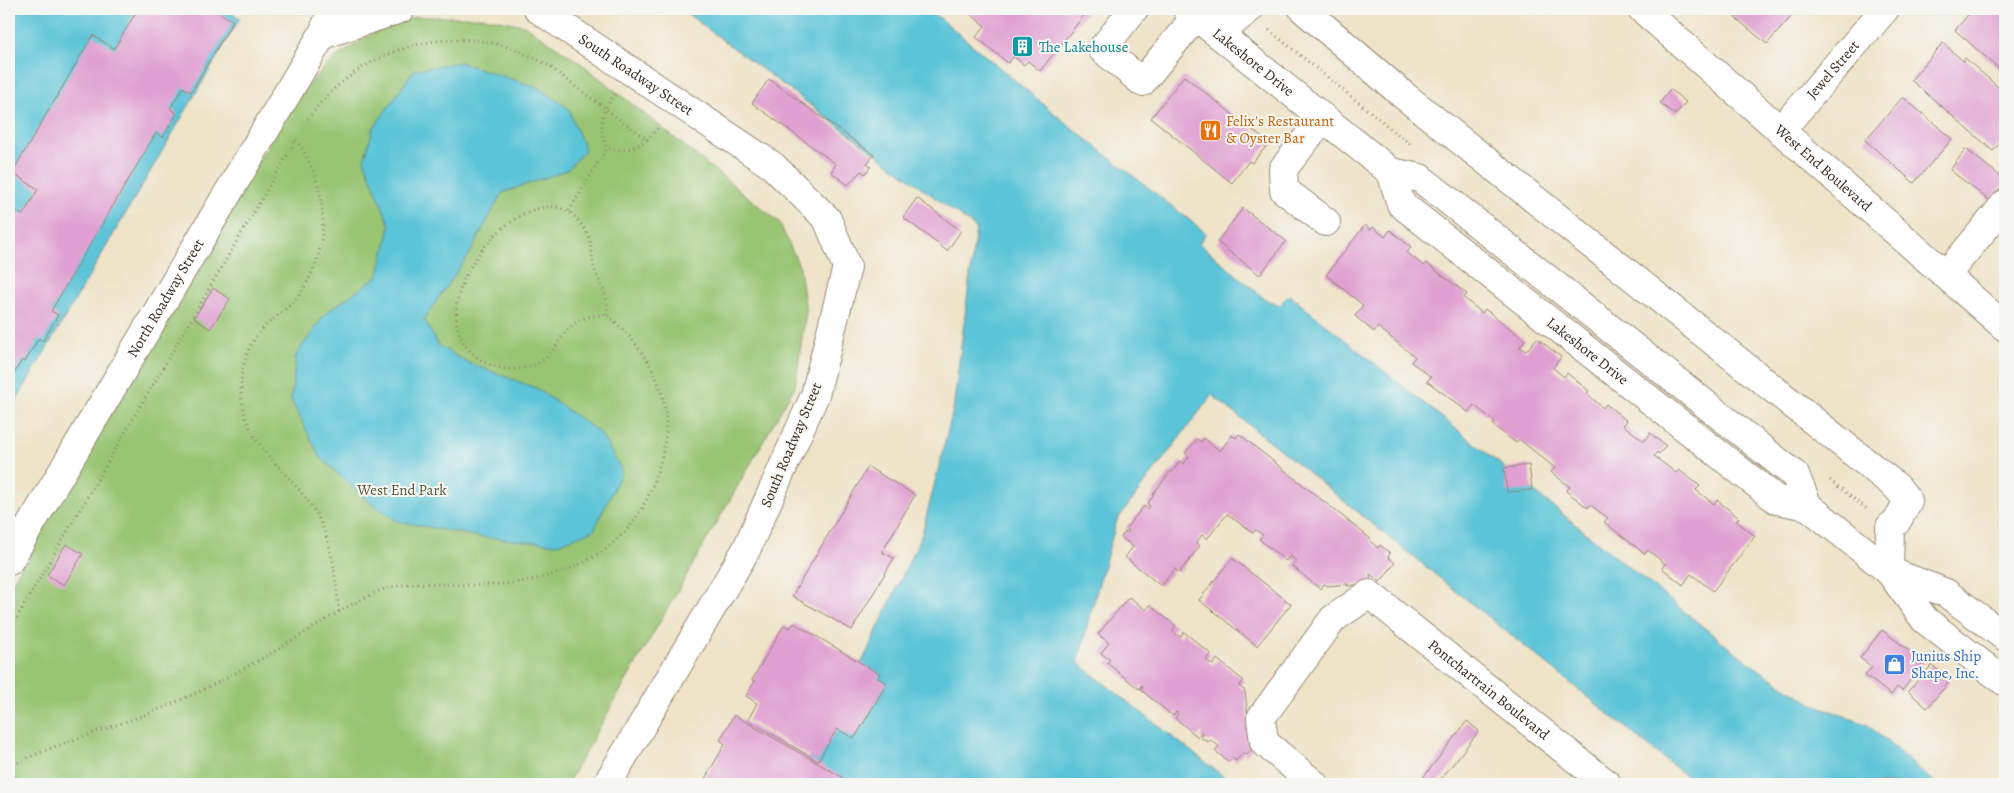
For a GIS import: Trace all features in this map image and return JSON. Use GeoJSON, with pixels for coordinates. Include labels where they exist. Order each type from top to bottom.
{"type":"FeatureCollection","features":[{"type":"Feature","properties":{"kind":"street","name":"North Roadway Street"},"geometry":{"type":"LineString","coordinates":[[9,560],[322,35],[333,9]]}},
{"type":"Feature","properties":{"kind":"street"},"geometry":{"type":"LineString","coordinates":[[322,35],[400,9]]}},
{"type":"Feature","properties":{"kind":"street","name":"South Roadway Street"},"geometry":{"type":"LineString","coordinates":[[538,9],[773,166],[827,219],[847,267],[815,395],[746,550],[607,784]]}},
{"type":"Feature","properties":{"kind":"street"},"geometry":{"type":"LineString","coordinates":[[1134,9],[1102,49],[1142,82],[1192,12]]}},
{"type":"Feature","properties":{"kind":"street"},"geometry":{"type":"LineString","coordinates":[[1218,34],[1249,9]]}},
{"type":"Feature","properties":{"kind":"street"},"geometry":{"type":"LineString","coordinates":[[1303,9],[1410,100],[1897,487],[1908,501],[1897,521],[1890,528],[1889,571]]}},
{"type":"Feature","properties":{"kind":"street","name":"West End Boulevard"},"geometry":{"type":"LineString","coordinates":[[1642,9],[2005,327]]}},
{"type":"Feature","properties":{"kind":"street","name":"Jewel Street"},"geometry":{"type":"LineString","coordinates":[[1780,130],[1885,9]]}},
{"type":"Feature","properties":{"kind":"street","name":"Lakeshore Drive"},"geometry":{"type":"LineString","coordinates":[[1192,12],[1390,172],[1420,178],[1795,475],[1808,506]]}},
{"type":"Feature","properties":{"kind":"street"},"geometry":{"type":"LineString","coordinates":[[1324,118],[1283,169],[1284,190],[1326,222]]}},
{"type":"Feature","properties":{"kind":"street","name":"Lakeshore Drive"},"geometry":{"type":"LineString","coordinates":[[1390,172],[1401,204],[1777,500],[1808,506],[1889,571],[1925,620],[2005,682]]}},
{"type":"Feature","properties":{"kind":"street"},"geometry":{"type":"LineString","coordinates":[[1946,275],[2005,204]]}},
{"type":"Feature","properties":{"kind":"street"},"geometry":{"type":"LineString","coordinates":[[1591,354],[1610,328]]}},
{"type":"Feature","properties":{"kind":"street","name":"Lakeshore Drive"},"geometry":{"type":"LineString","coordinates":[[1889,571],[1946,593],[2005,637]]}},
{"type":"Feature","properties":{"kind":"street","name":"Pontchartrain Boulevard"},"geometry":{"type":"LineString","coordinates":[[1314,784],[1264,742],[1261,718],[1333,619],[1370,594],[1607,784]]}},
{"type":"Feature","properties":{"kind":"path"},"geometry":{"type":"LineString","coordinates":[[304,126],[318,105],[339,84],[372,61],[410,47],[453,40],[486,42],[514,49],[540,60],[648,140]]}},
{"type":"Feature","properties":{"kind":"path"},"geometry":{"type":"LineString","coordinates":[[608,148],[601,130],[605,108],[633,72]]}},
{"type":"Feature","properties":{"kind":"path"},"geometry":{"type":"LineString","coordinates":[[608,148],[625,150],[641,145],[648,140],[677,102]]}},
{"type":"Feature","properties":{"kind":"path"},"geometry":{"type":"LineString","coordinates":[[9,631],[300,133]]}},
{"type":"Feature","properties":{"kind":"path"},"geometry":{"type":"LineString","coordinates":[[296,140],[307,155],[321,193],[322,229],[319,256],[313,272],[298,296],[267,324],[252,343],[244,362],[242,396],[249,427],[263,451],[296,484],[317,515],[325,531],[335,570],[339,612]]}},
{"type":"Feature","properties":{"kind":"path"},"geometry":{"type":"LineString","coordinates":[[569,211],[608,148]]}},
{"type":"Feature","properties":{"kind":"path"},"geometry":{"type":"LineString","coordinates":[[552,207],[569,211],[585,228],[590,239],[594,266],[607,302],[606,314],[580,320],[569,329],[549,356],[532,366],[524,368],[499,368],[484,362],[470,351],[461,336],[456,320],[459,292],[471,266],[488,242],[504,226],[530,212],[552,207]]}},
{"type":"Feature","properties":{"kind":"path"},"geometry":{"type":"LineString","coordinates":[[9,767],[54,746],[110,728],[188,697],[241,670],[339,612],[400,584],[509,584],[547,577],[592,556],[616,540],[630,526],[642,509],[658,473],[667,430],[667,413],[655,372],[643,352],[628,334],[606,314]]}},
{"type":"Feature","properties":{"kind":"green space","name":"West End Park"},"geometry":{"type":"Polygon","coordinates":[[[413,17],[483,17],[524,25],[582,64],[779,222],[800,268],[806,312],[795,386],[567,784],[9,784],[9,588],[295,99],[332,60],[370,35],[413,17]]]}},
{"type":"Feature","properties":{"kind":"water"},"geometry":{"type":"Polygon","coordinates":[[[9,9],[224,9],[240,18],[9,413],[9,9]]]}},
{"type":"Feature","properties":{"kind":"water"},"geometry":{"type":"Polygon","coordinates":[[[681,9],[929,9],[1066,123],[1206,233],[1199,243],[1266,300],[1280,305],[1289,295],[1726,645],[1768,676],[1813,704],[1868,725],[1936,784],[1696,784],[1212,395],[1117,520],[1078,663],[1233,784],[795,784],[864,658],[922,534],[953,410],[976,228],[681,9]]]}},
{"type":"Feature","properties":{"kind":"water"},"geometry":{"type":"Polygon","coordinates":[[[459,62],[539,88],[568,108],[585,150],[567,170],[502,193],[470,253],[424,319],[438,345],[466,362],[536,388],[600,433],[622,471],[594,530],[558,544],[481,537],[397,521],[364,498],[320,457],[291,400],[296,355],[326,313],[379,275],[390,226],[364,160],[373,129],[414,70],[459,62]]]}},
{"type":"Feature","properties":{"kind":"building"},"geometry":{"type":"Polygon","coordinates":[[[138,9],[213,9],[233,21],[191,92],[183,87],[170,109],[177,113],[163,137],[156,133],[51,311],[58,315],[43,341],[39,338],[25,362],[22,360],[9,382],[9,207],[23,215],[38,189],[12,173],[93,35],[114,49],[138,9]]]}},
{"type":"Feature","properties":{"kind":"building","name":"The Lakehouse"},"geometry":{"type":"Polygon","coordinates":[[[964,9],[1089,9],[1040,71],[1028,61],[1024,65],[1014,56],[1008,63],[976,37],[985,26],[964,9]]]}},
{"type":"Feature","properties":{"kind":"building"},"geometry":{"type":"Polygon","coordinates":[[[1725,9],[1798,9],[1767,44],[1725,9]]]}},
{"type":"Feature","properties":{"kind":"building"},"geometry":{"type":"Polygon","coordinates":[[[1973,9],[2005,9],[2005,74],[1955,30],[1973,9]]]}},
{"type":"Feature","properties":{"kind":"building"},"geometry":{"type":"Polygon","coordinates":[[[1943,43],[1963,61],[1965,58],[2005,93],[2005,137],[1993,151],[1911,80],[1943,43]]]}},
{"type":"Feature","properties":{"kind":"building","name":"Felix's Restaurant & Oyster Bar"},"geometry":{"type":"Polygon","coordinates":[[[1184,76],[1269,143],[1252,163],[1249,161],[1232,183],[1151,118],[1184,76]]]}},
{"type":"Feature","properties":{"kind":"building"},"geometry":{"type":"Polygon","coordinates":[[[769,79],[874,155],[867,163],[871,166],[865,174],[861,171],[848,185],[831,172],[836,164],[752,103],[769,79]]]}},
{"type":"Feature","properties":{"kind":"building"},"geometry":{"type":"Polygon","coordinates":[[[1670,89],[1686,102],[1675,115],[1660,103],[1670,89]]]}},
{"type":"Feature","properties":{"kind":"building"},"geometry":{"type":"Polygon","coordinates":[[[1903,97],[1952,139],[1914,183],[1865,140],[1903,97]]]}},
{"type":"Feature","properties":{"kind":"building"},"geometry":{"type":"Polygon","coordinates":[[[1966,149],[2005,180],[1990,201],[1950,170],[1966,149]]]}},
{"type":"Feature","properties":{"kind":"building"},"geometry":{"type":"Polygon","coordinates":[[[917,198],[961,231],[947,251],[903,217],[917,198]]]}},
{"type":"Feature","properties":{"kind":"building"},"geometry":{"type":"Polygon","coordinates":[[[1243,208],[1286,241],[1260,275],[1217,242],[1243,208]]]}},
{"type":"Feature","properties":{"kind":"building"},"geometry":{"type":"Polygon","coordinates":[[[1365,225],[1371,230],[1373,227],[1385,237],[1390,230],[1411,247],[1407,253],[1424,266],[1426,263],[1467,294],[1464,298],[1482,313],[1485,309],[1525,340],[1520,347],[1526,351],[1537,338],[1561,357],[1553,368],[1564,377],[1567,373],[1589,391],[1587,394],[1603,408],[1606,404],[1627,421],[1623,425],[1644,441],[1650,433],[1666,446],[1659,454],[1657,452],[1654,456],[1676,473],[1679,470],[1700,486],[1696,490],[1714,504],[1717,500],[1739,518],[1736,521],[1755,536],[1713,591],[1691,574],[1683,585],[1662,568],[1665,564],[1648,550],[1645,554],[1604,522],[1608,518],[1590,505],[1588,508],[1566,491],[1570,487],[1551,472],[1555,468],[1519,439],[1516,443],[1493,425],[1495,422],[1474,405],[1468,412],[1427,381],[1431,377],[1411,362],[1415,357],[1378,327],[1374,332],[1355,316],[1363,305],[1326,275],[1365,225]]]}},
{"type":"Feature","properties":{"kind":"building"},"geometry":{"type":"Polygon","coordinates":[[[213,288],[230,299],[210,329],[194,318],[213,288]]]}},
{"type":"Feature","properties":{"kind":"building"},"geometry":{"type":"Polygon","coordinates":[[[1239,434],[1371,539],[1370,541],[1378,548],[1380,545],[1390,553],[1388,557],[1395,563],[1380,582],[1370,574],[1371,583],[1347,586],[1348,584],[1327,586],[1324,584],[1320,589],[1292,566],[1296,561],[1290,556],[1286,561],[1259,539],[1263,535],[1256,530],[1253,533],[1227,514],[1207,539],[1202,535],[1196,543],[1200,546],[1179,573],[1175,569],[1161,586],[1125,557],[1133,547],[1121,537],[1125,532],[1129,531],[1126,528],[1144,506],[1148,509],[1150,506],[1147,504],[1153,494],[1180,461],[1184,464],[1189,456],[1185,453],[1197,439],[1201,442],[1204,438],[1220,451],[1232,435],[1236,438],[1239,434]]]}},
{"type":"Feature","properties":{"kind":"building"},"geometry":{"type":"Polygon","coordinates":[[[1529,465],[1532,490],[1507,492],[1504,468],[1529,465]]]}},
{"type":"Feature","properties":{"kind":"building"},"geometry":{"type":"Polygon","coordinates":[[[868,467],[915,495],[882,552],[894,558],[852,630],[792,596],[868,467]]]}},
{"type":"Feature","properties":{"kind":"building"},"geometry":{"type":"Polygon","coordinates":[[[66,544],[83,554],[64,585],[47,575],[66,544]]]}},
{"type":"Feature","properties":{"kind":"building"},"geometry":{"type":"Polygon","coordinates":[[[1232,558],[1291,604],[1257,646],[1199,600],[1232,558]]]}},
{"type":"Feature","properties":{"kind":"building"},"geometry":{"type":"Polygon","coordinates":[[[1129,597],[1146,610],[1150,605],[1176,626],[1172,631],[1180,637],[1184,632],[1211,654],[1206,660],[1213,665],[1217,659],[1244,681],[1239,686],[1245,691],[1250,736],[1258,742],[1247,755],[1244,752],[1236,761],[1232,758],[1229,762],[1215,751],[1219,746],[1210,740],[1208,742],[1200,737],[1203,734],[1201,732],[1198,737],[1175,718],[1178,714],[1176,712],[1173,716],[1141,690],[1142,685],[1139,689],[1107,663],[1110,660],[1101,653],[1109,643],[1098,634],[1129,597]]]}},
{"type":"Feature","properties":{"kind":"building"},"geometry":{"type":"Polygon","coordinates":[[[794,623],[880,674],[878,678],[887,683],[856,736],[853,738],[837,729],[818,761],[748,720],[757,703],[746,696],[755,681],[752,680],[784,625],[790,628],[794,623]]]}},
{"type":"Feature","properties":{"kind":"building","name":"Junius Ship Shape, Inc."},"geometry":{"type":"Polygon","coordinates":[[[1882,630],[1924,662],[1902,691],[1897,687],[1891,695],[1865,675],[1872,667],[1860,658],[1882,630]]]}},
{"type":"Feature","properties":{"kind":"building"},"geometry":{"type":"Polygon","coordinates":[[[1932,665],[1950,681],[1927,708],[1908,691],[1932,665]]]}},
{"type":"Feature","properties":{"kind":"building"},"geometry":{"type":"Polygon","coordinates":[[[734,715],[842,777],[838,784],[702,784],[725,744],[720,740],[734,715]]]}},
{"type":"Feature","properties":{"kind":"building"},"geometry":{"type":"Polygon","coordinates":[[[1467,721],[1479,731],[1437,784],[1420,784],[1419,783],[1467,721]]]}},
{"type":"Feature","properties":{"kind":"place","name":"The Lakehouse"},"geometry":{"type":"Point","coordinates":[1023,47]}},
{"type":"Feature","properties":{"kind":"place","name":"Felix's Restaurant & Oyster Bar"},"geometry":{"type":"Point","coordinates":[1210,130]}},
{"type":"Feature","properties":{"kind":"place","name":"Junius Ship Shape, Inc."},"geometry":{"type":"Point","coordinates":[1895,665]}}]}
